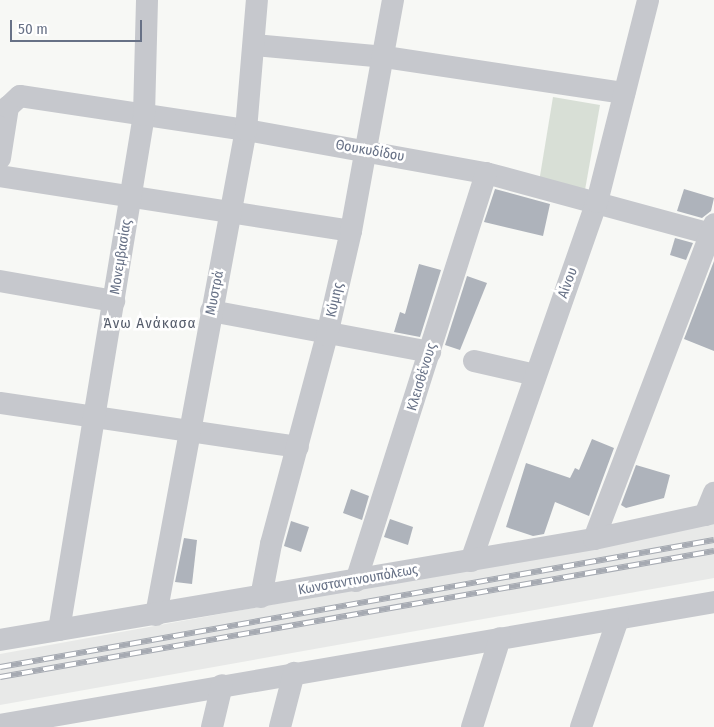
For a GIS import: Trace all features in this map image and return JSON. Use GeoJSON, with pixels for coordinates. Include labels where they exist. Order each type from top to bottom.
{"type":"FeatureCollection","features":[{"type":"Feature","properties":{"kind":"street","name":"Μονεμβασίας"},"geometry":{"type":"LineString","coordinates":[[59,630],[144,115],[147,0]]}},
{"type":"Feature","properties":{"kind":"street","name":"Μυστρά"},"geometry":{"type":"LineString","coordinates":[[156,615],[246,130],[257,0]]}},
{"type":"Feature","properties":{"kind":"street","name":"Κύμης"},"geometry":{"type":"LineString","coordinates":[[261,597],[271,544],[327,335],[351,231],[385,57],[393,0]]}},
{"type":"Feature","properties":{"kind":"street","name":"Αίνου"},"geometry":{"type":"LineString","coordinates":[[471,561],[597,202],[648,0]]}},
{"type":"Feature","properties":{"kind":"street"},"geometry":{"type":"LineString","coordinates":[[254,44],[385,57],[624,93]]}},
{"type":"Feature","properties":{"kind":"street","name":"Θουκυδίδου"},"geometry":{"type":"LineString","coordinates":[[0,158],[8,107],[20,96],[368,150],[486,173],[713,231]]}},
{"type":"Feature","properties":{"kind":"street","name":"Κλεισθένους"},"geometry":{"type":"LineString","coordinates":[[356,581],[486,173]]}},
{"type":"Feature","properties":{"kind":"street"},"geometry":{"type":"LineString","coordinates":[[0,176],[131,194],[351,231]]}},
{"type":"Feature","properties":{"kind":"street"},"geometry":{"type":"LineString","coordinates":[[594,539],[713,231]]}},
{"type":"Feature","properties":{"kind":"street"},"geometry":{"type":"LineString","coordinates":[[0,281],[114,301]]}},
{"type":"Feature","properties":{"kind":"street"},"geometry":{"type":"LineString","coordinates":[[211,311],[327,335],[430,352]]}},
{"type":"Feature","properties":{"kind":"street"},"geometry":{"type":"LineString","coordinates":[[474,361],[535,375]]}},
{"type":"Feature","properties":{"kind":"street"},"geometry":{"type":"LineString","coordinates":[[0,403],[95,419],[191,428],[298,447]]}},
{"type":"Feature","properties":{"kind":"street"},"geometry":{"type":"LineString","coordinates":[[709,514],[714,492]]}},
{"type":"Feature","properties":{"kind":"street","name":"Κωνσταντινουπόλεως"},"geometry":{"type":"LineString","coordinates":[[0,640],[471,561],[594,539],[709,514]]}},
{"type":"Feature","properties":{"kind":"street"},"geometry":{"type":"LineString","coordinates":[[0,725],[89,718],[222,685],[714,602]]}},
{"type":"Feature","properties":{"kind":"street"},"geometry":{"type":"LineString","coordinates":[[581,727],[618,619]]}},
{"type":"Feature","properties":{"kind":"street"},"geometry":{"type":"LineString","coordinates":[[472,727],[500,638]]}},
{"type":"Feature","properties":{"kind":"street"},"geometry":{"type":"LineString","coordinates":[[280,727],[294,672]]}},
{"type":"Feature","properties":{"kind":"street"},"geometry":{"type":"LineString","coordinates":[[212,727],[222,685]]}},
{"type":"Feature","properties":{"kind":"shaded area"},"geometry":{"type":"Polygon","coordinates":[[[553,97],[600,105],[585,190],[539,182],[553,97]]]}},
{"type":"Feature","properties":{"kind":"shaded area"},"geometry":{"type":"Polygon","coordinates":[[[714,524],[714,578],[0,705],[0,654],[714,524]]]}},
{"type":"Feature","properties":{"kind":"building"},"geometry":{"type":"Polygon","coordinates":[[[495,189],[550,204],[543,236],[484,222],[495,189]]]}},
{"type":"Feature","properties":{"kind":"building"},"geometry":{"type":"Polygon","coordinates":[[[684,189],[714,198],[711,211],[702,218],[677,211],[684,189]]]}},
{"type":"Feature","properties":{"kind":"building"},"geometry":{"type":"Polygon","coordinates":[[[675,238],[693,243],[686,260],[670,255],[675,238]]]}},
{"type":"Feature","properties":{"kind":"building"},"geometry":{"type":"Polygon","coordinates":[[[714,261],[714,351],[684,339],[714,261]]]}},
{"type":"Feature","properties":{"kind":"building"},"geometry":{"type":"Polygon","coordinates":[[[419,264],[441,270],[420,337],[394,332],[400,312],[405,314],[419,264]]]}},
{"type":"Feature","properties":{"kind":"building"},"geometry":{"type":"Polygon","coordinates":[[[467,276],[487,283],[460,350],[445,345],[467,276]]]}},
{"type":"Feature","properties":{"kind":"building"},"geometry":{"type":"Polygon","coordinates":[[[592,439],[614,448],[589,516],[555,502],[544,534],[533,536],[506,527],[526,463],[570,478],[575,468],[579,470],[592,439]]]}},
{"type":"Feature","properties":{"kind":"building"},"geometry":{"type":"Polygon","coordinates":[[[636,465],[670,475],[664,498],[626,508],[621,505],[636,465]]]}},
{"type":"Feature","properties":{"kind":"building"},"geometry":{"type":"Polygon","coordinates":[[[351,489],[369,496],[362,520],[343,513],[351,489]]]}},
{"type":"Feature","properties":{"kind":"building"},"geometry":{"type":"Polygon","coordinates":[[[390,519],[413,527],[408,545],[384,537],[390,519]]]}},
{"type":"Feature","properties":{"kind":"building"},"geometry":{"type":"Polygon","coordinates":[[[291,521],[309,527],[301,552],[284,546],[291,521]]]}},
{"type":"Feature","properties":{"kind":"building"},"geometry":{"type":"Polygon","coordinates":[[[184,538],[197,540],[192,584],[175,582],[184,538]]]}},
{"type":"Feature","properties":{"kind":"railway"},"geometry":{"type":"LineString","coordinates":[[0,667],[714,540]]}},
{"type":"Feature","properties":{"kind":"railway"},"geometry":{"type":"LineString","coordinates":[[0,677],[714,551]]}},
{"type":"Feature","properties":{"kind":"district","name":"Άνω Ανάκασα"},"geometry":{"type":"Point","coordinates":[150,324]}}]}
